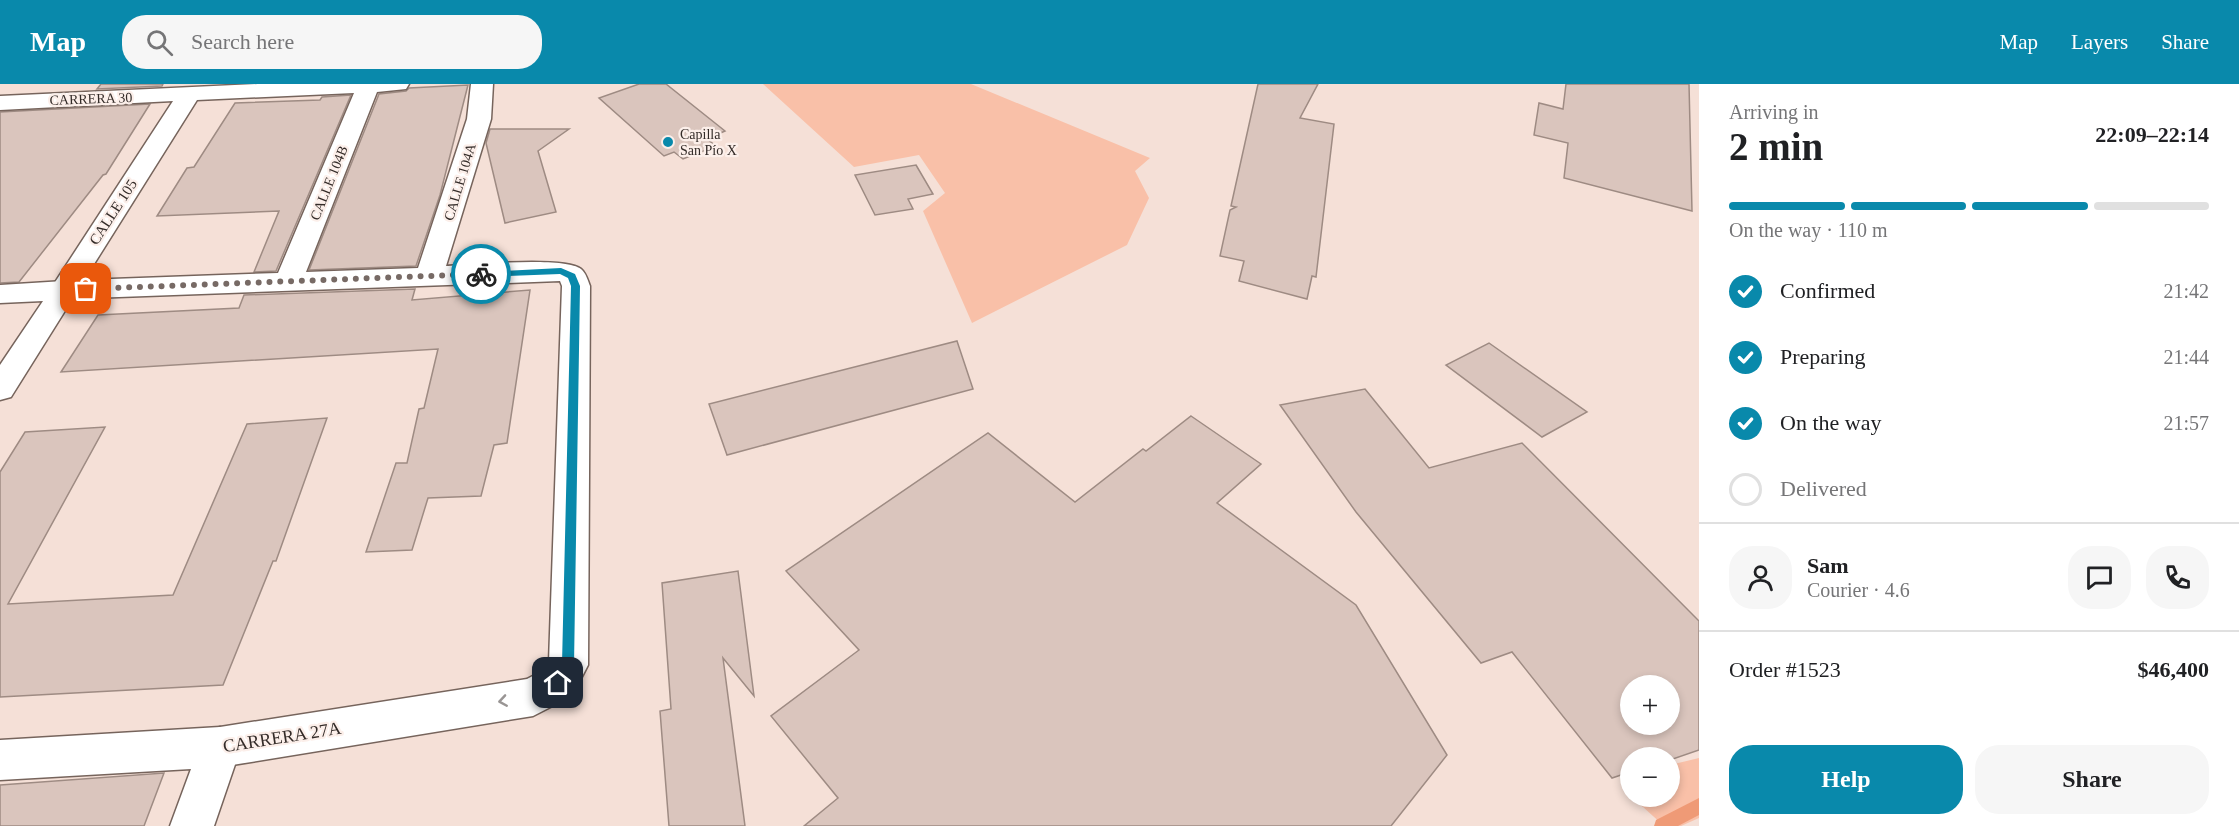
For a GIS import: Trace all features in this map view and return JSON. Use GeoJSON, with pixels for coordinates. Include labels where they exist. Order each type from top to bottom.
{"type":"FeatureCollection","features":[{"type":"Feature","properties":{"kind":"street","name":"CARRERA 30"},"geometry":{"type":"LineString","coordinates":[[0,103],[188,96],[398,84]]}},
{"type":"Feature","properties":{"kind":"street","name":"CALLE 104A"},"geometry":{"type":"LineString","coordinates":[[428,277],[438,253],[479,118],[482,84]]}},
{"type":"Feature","properties":{"kind":"street","name":"CALLE 104B"},"geometry":{"type":"LineString","coordinates":[[289,280],[368,86]]}},
{"type":"Feature","properties":{"kind":"street","name":"CALLE 105"},"geometry":{"type":"LineString","coordinates":[[0,389],[188,96]]}},
{"type":"Feature","properties":{"kind":"street","name":"CARRERA 27A"},"geometry":{"type":"LineString","coordinates":[[0,760],[220,747],[532,697],[558,683],[568,665],[576,286],[572,276],[561,271],[428,277]]}},
{"type":"Feature","properties":{"kind":"street"},"geometry":{"type":"LineString","coordinates":[[0,294],[289,280],[428,277]]}},
{"type":"Feature","properties":{"kind":"street"},"geometry":{"type":"LineString","coordinates":[[192,826],[220,747]]}},
{"type":"Feature","properties":{"kind":"shaded area"},"geometry":{"type":"Polygon","coordinates":[[[763,84],[971,84],[1150,158],[1135,171],[1149,198],[1127,245],[972,323],[923,211],[945,193],[919,155],[854,167],[763,84]]]}},
{"type":"Feature","properties":{"kind":"shaded area"},"geometry":{"type":"Polygon","coordinates":[[[1699,758],[1699,818],[1681,826],[1664,826],[1643,807],[1680,807],[1680,763],[1699,758]]]}},
{"type":"Feature","properties":{"kind":"building"},"geometry":{"type":"Polygon","coordinates":[[[101,84],[163,84],[162,86],[97,89],[101,84]]]}},
{"type":"Feature","properties":{"kind":"building"},"geometry":{"type":"Polygon","coordinates":[[[639,84],[666,84],[725,131],[707,139],[716,146],[683,159],[674,152],[664,156],[599,98],[639,84]]]}},
{"type":"Feature","properties":{"kind":"building"},"geometry":{"type":"Polygon","coordinates":[[[1258,84],[1318,84],[1300,118],[1334,124],[1316,277],[1312,276],[1307,299],[1239,281],[1244,261],[1220,256],[1230,210],[1236,207],[1231,206],[1258,84]]]}},
{"type":"Feature","properties":{"kind":"building"},"geometry":{"type":"Polygon","coordinates":[[[1566,84],[1689,84],[1692,211],[1564,178],[1568,143],[1534,135],[1539,103],[1563,109],[1566,84]]]}},
{"type":"Feature","properties":{"kind":"building"},"geometry":{"type":"Polygon","coordinates":[[[468,85],[440,195],[416,266],[309,270],[379,94],[406,91],[409,88],[468,85]]]}},
{"type":"Feature","properties":{"kind":"building"},"geometry":{"type":"Polygon","coordinates":[[[351,95],[276,271],[254,272],[279,211],[157,216],[187,168],[194,167],[235,103],[320,100],[322,97],[351,95]]]}},
{"type":"Feature","properties":{"kind":"building"},"geometry":{"type":"Polygon","coordinates":[[[150,104],[106,174],[19,282],[0,283],[0,112],[150,104]]]}},
{"type":"Feature","properties":{"kind":"building"},"geometry":{"type":"Polygon","coordinates":[[[490,129],[569,129],[538,151],[556,212],[505,223],[486,143],[490,129]]]}},
{"type":"Feature","properties":{"kind":"building"},"geometry":{"type":"Polygon","coordinates":[[[916,165],[933,194],[908,199],[913,209],[875,215],[855,175],[916,165]]]}},
{"type":"Feature","properties":{"kind":"building"},"geometry":{"type":"Polygon","coordinates":[[[415,289],[412,300],[530,290],[507,443],[494,445],[481,496],[428,498],[412,550],[366,552],[396,463],[407,463],[419,409],[424,408],[438,349],[61,372],[98,315],[239,308],[244,295],[415,289]]]}},
{"type":"Feature","properties":{"kind":"building"},"geometry":{"type":"Polygon","coordinates":[[[957,341],[973,389],[727,455],[709,404],[957,341]]]}},
{"type":"Feature","properties":{"kind":"building"},"geometry":{"type":"Polygon","coordinates":[[[1489,343],[1587,412],[1542,437],[1446,365],[1489,343]]]}},
{"type":"Feature","properties":{"kind":"building"},"geometry":{"type":"Polygon","coordinates":[[[1365,389],[1429,468],[1522,443],[1699,621],[1699,750],[1680,757],[1680,747],[1620,747],[1620,775],[1612,778],[1512,652],[1481,663],[1356,512],[1280,405],[1365,389]]]}},
{"type":"Feature","properties":{"kind":"building"},"geometry":{"type":"Polygon","coordinates":[[[1191,416],[1261,464],[1217,503],[1356,605],[1447,755],[1391,826],[804,826],[838,798],[771,716],[859,650],[786,571],[988,433],[1075,502],[1143,449],[1146,451],[1191,416]]]}},
{"type":"Feature","properties":{"kind":"building"},"geometry":{"type":"Polygon","coordinates":[[[327,418],[276,561],[273,561],[223,685],[0,697],[0,472],[25,432],[105,427],[8,604],[173,595],[247,424],[327,418]]]}},
{"type":"Feature","properties":{"kind":"building"},"geometry":{"type":"Polygon","coordinates":[[[738,571],[754,696],[723,658],[745,826],[669,826],[660,711],[671,709],[662,583],[738,571]]]}},
{"type":"Feature","properties":{"kind":"building"},"geometry":{"type":"Polygon","coordinates":[[[164,773],[144,826],[0,826],[0,785],[164,773]]]}},
{"type":"Feature","properties":{"kind":"waterway"},"geometry":{"type":"LineString","coordinates":[[1662,826],[1699,806]]}},
{"type":"Feature","properties":{"kind":"way so far"},"geometry":{"type":"LineString","coordinates":[[86,289],[481,274]]}},
{"type":"Feature","properties":{"kind":"place","name":"Capilla San Pío X"},"geometry":{"type":"Point","coordinates":[668,142]}},
{"type":"Feature","properties":{"kind":"route"},"geometry":{"type":"LineString","coordinates":[[481,274],[561,271],[572,276],[576,286],[568,665],[558,683]]}}]}
